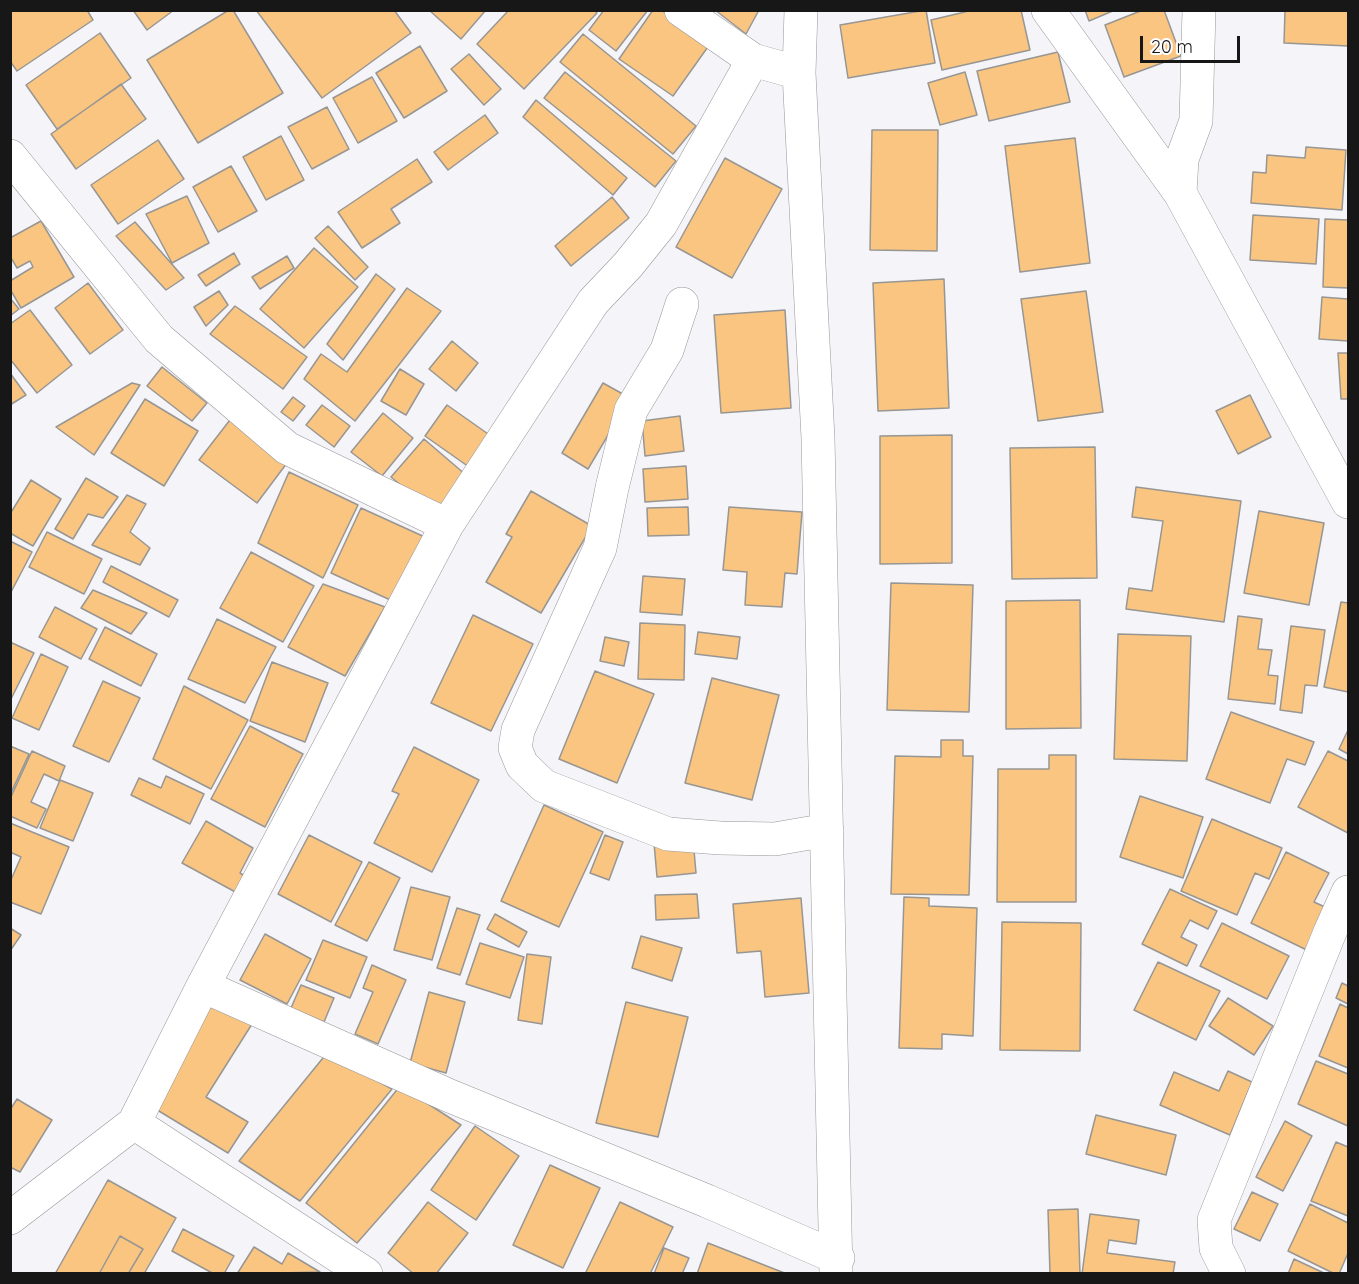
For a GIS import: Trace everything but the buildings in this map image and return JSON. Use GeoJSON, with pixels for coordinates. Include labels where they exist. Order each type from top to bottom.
{"type":"FeatureCollection","features":[{"type":"Feature","properties":{"kind":"street"},"geometry":{"type":"LineString","coordinates":[[681,10],[753,60],[799,73]]}},
{"type":"Feature","properties":{"kind":"street"},"geometry":{"type":"LineString","coordinates":[[202,986],[450,1096],[707,1201],[837,1266],[818,438],[799,73],[801,10]]}},
{"type":"Feature","properties":{"kind":"street"},"geometry":{"type":"LineString","coordinates":[[1048,10],[1180,193],[1348,502]]}},
{"type":"Feature","properties":{"kind":"street"},"geometry":{"type":"LineString","coordinates":[[1180,193],[1182,159],[1196,121],[1199,10]]}},
{"type":"Feature","properties":{"kind":"street"},"geometry":{"type":"LineString","coordinates":[[10,1218],[134,1123],[202,986],[447,525],[592,302],[628,265],[661,224],[753,60]]}},
{"type":"Feature","properties":{"kind":"street"},"geometry":{"type":"LineString","coordinates":[[17,176],[159,339],[287,448],[447,525]]}},
{"type":"Feature","properties":{"kind":"street"},"geometry":{"type":"LineString","coordinates":[[682,304],[667,350],[631,410],[600,548],[518,730],[515,748],[522,765],[544,786],[668,834],[776,839],[827,830]]}},
{"type":"Feature","properties":{"kind":"street"},"geometry":{"type":"LineString","coordinates":[[1229,1274],[1216,1248],[1214,1220],[1348,892]]}},
{"type":"Feature","properties":{"kind":"street"},"geometry":{"type":"LineString","coordinates":[[134,1123],[366,1274]]}}]}
